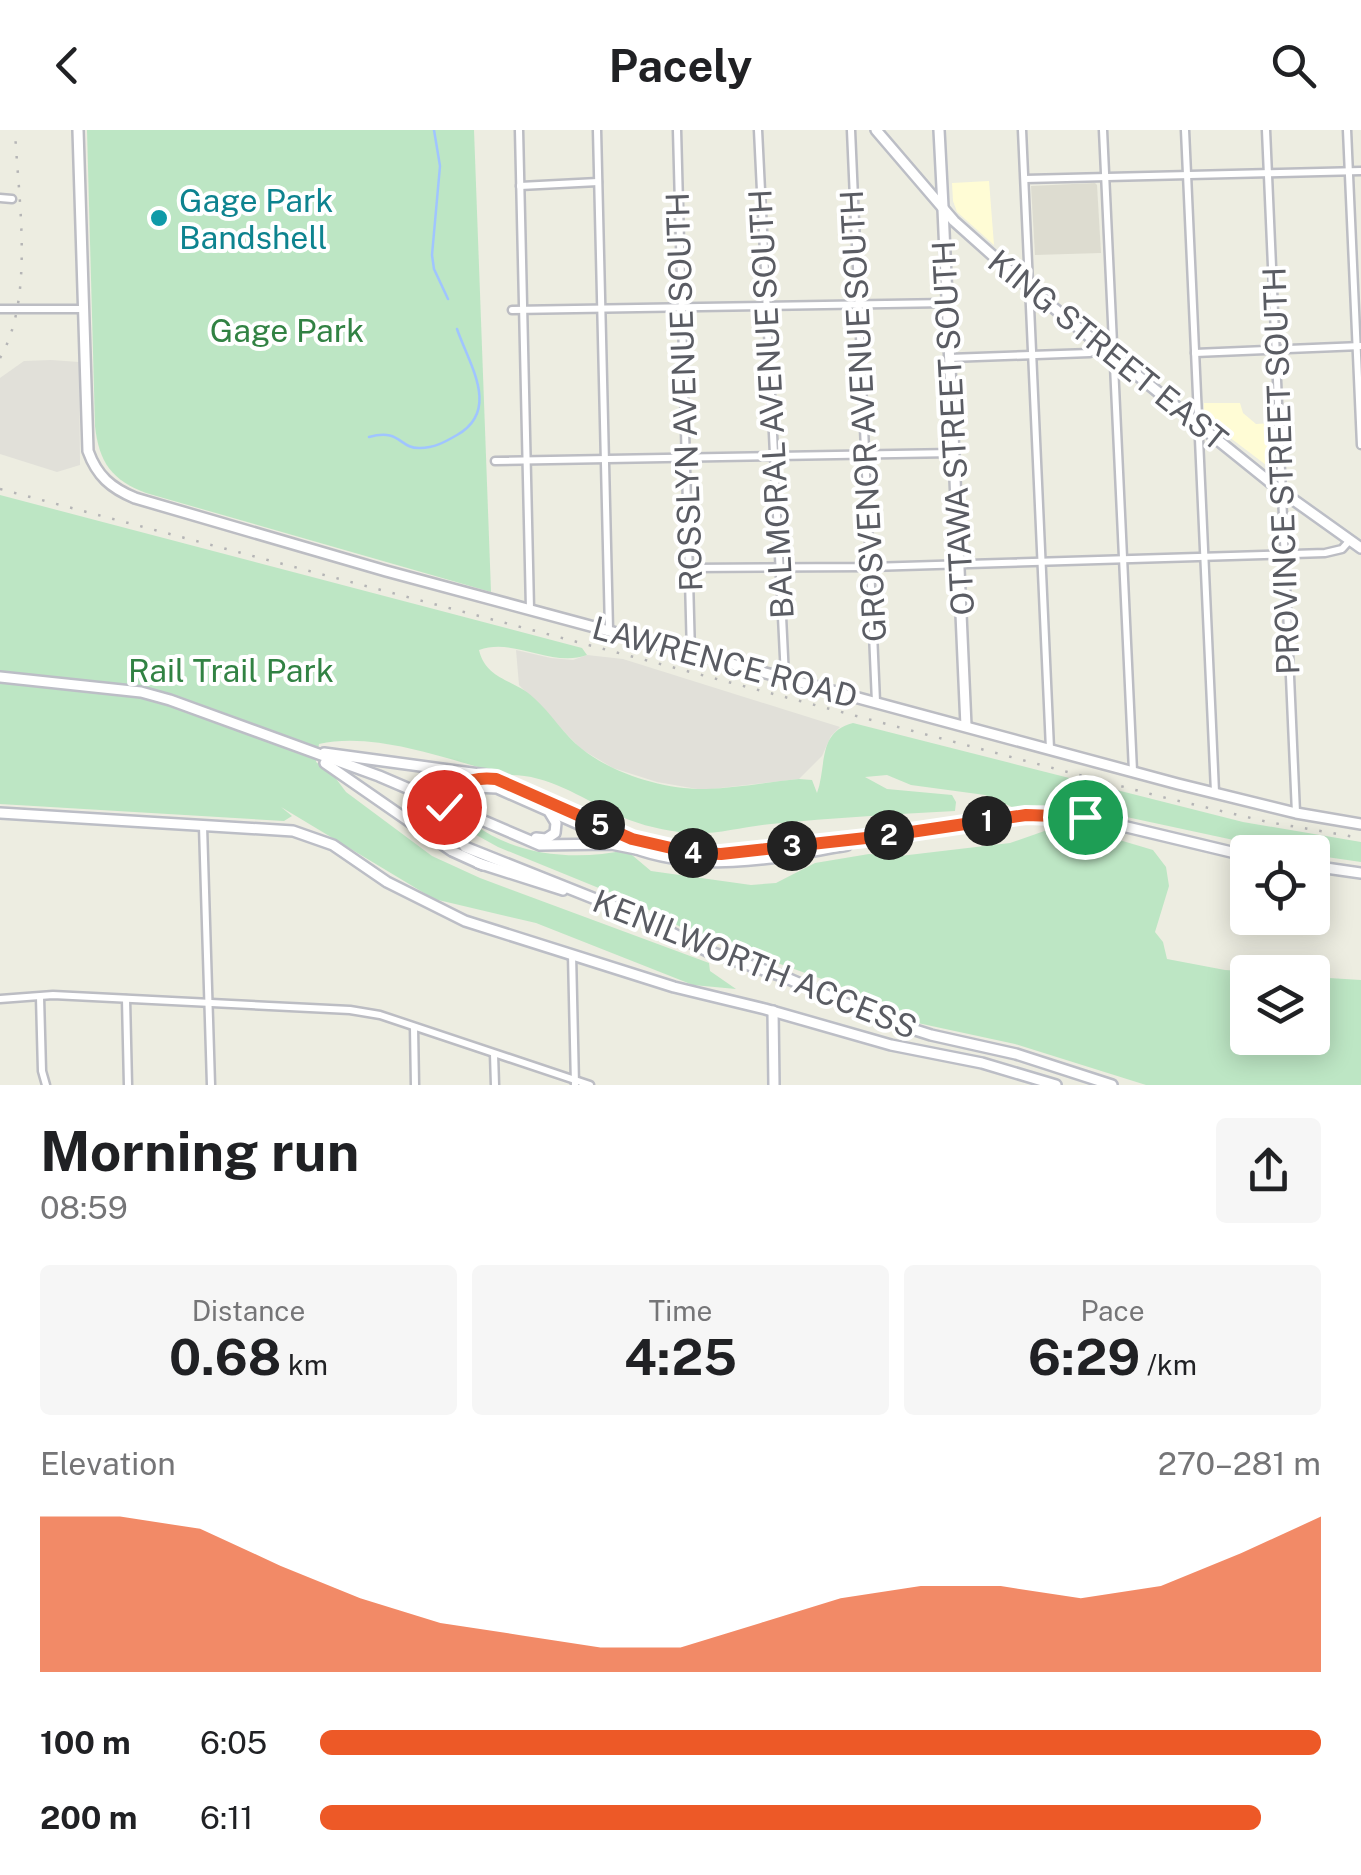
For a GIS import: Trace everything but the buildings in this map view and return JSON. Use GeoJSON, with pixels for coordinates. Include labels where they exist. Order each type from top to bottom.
{"type":"FeatureCollection","features":[{"type":"Feature","properties":{"kind":"main road"},"geometry":{"type":"LineString","coordinates":[[78,130],[84,309]]}},
{"type":"Feature","properties":{"kind":"main road","name":"KING STREET EAST"},"geometry":{"type":"LineString","coordinates":[[876,130],[943,208],[1029,288],[1281,490],[1361,548]]}},
{"type":"Feature","properties":{"kind":"main road","name":"OTTAWA STREET SOUTH"},"geometry":{"type":"LineString","coordinates":[[939,130],[966,726]]}},
{"type":"Feature","properties":{"kind":"main road","name":"LAWRENCE ROAD"},"geometry":{"type":"LineString","coordinates":[[84,309],[88,450],[98,472],[114,488],[136,498],[338,558],[1215,794],[1361,824]]}},
{"type":"Feature","properties":{"kind":"main road"},"geometry":{"type":"LineString","coordinates":[[0,677],[141,692],[198,709],[401,785],[540,846],[611,844],[636,849]]}},
{"type":"Feature","properties":{"kind":"main road"},"geometry":{"type":"LineString","coordinates":[[311,753],[334,756],[401,779],[542,840],[553,836],[556,830],[548,811]]}},
{"type":"Feature","properties":{"kind":"main road"},"geometry":{"type":"LineString","coordinates":[[311,753],[452,851],[482,865]]}},
{"type":"Feature","properties":{"kind":"main road","name":"KENILWORTH ACCESS"},"geometry":{"type":"LineString","coordinates":[[334,756],[451,768],[496,779],[632,839],[672,850],[721,854],[1026,815],[1065,815],[1230,852]]}},
{"type":"Feature","properties":{"kind":"main road"},"geometry":{"type":"LineString","coordinates":[[447,812],[455,796],[474,778],[496,779]]}},
{"type":"Feature","properties":{"kind":"main road","name":"KENILWORTH ACCESS"},"geometry":{"type":"LineString","coordinates":[[455,796],[490,786],[636,849],[695,862],[732,862],[802,853],[884,836]]}},
{"type":"Feature","properties":{"kind":"main road","name":"KENILWORTH ACCESS"},"geometry":{"type":"LineString","coordinates":[[447,812],[443,827],[450,845],[482,865],[550,888],[571,890]]}},
{"type":"Feature","properties":{"kind":"main road","name":"KENILWORTH ACCESS"},"geometry":{"type":"LineString","coordinates":[[447,812],[465,847],[642,918],[707,951],[782,976],[930,1036],[1016,1054],[1112,1085]]}},
{"type":"Feature","properties":{"kind":"main road"},"geometry":{"type":"LineString","coordinates":[[0,813],[292,831],[320,839],[387,882],[449,914],[674,988],[891,1045],[982,1063],[1056,1085]]}},
{"type":"Feature","properties":{"kind":"main road"},"geometry":{"type":"LineString","coordinates":[[1330,869],[1361,874]]}},
{"type":"Feature","properties":{"kind":"main road"},"geometry":{"type":"LineString","coordinates":[[773,1011],[774,1085]]}},
{"type":"Feature","properties":{"kind":"street"},"geometry":{"type":"LineString","coordinates":[[519,130],[530,609]]}},
{"type":"Feature","properties":{"kind":"street"},"geometry":{"type":"LineString","coordinates":[[597,130],[609,632]]}},
{"type":"Feature","properties":{"kind":"street","name":"ROSSLYN AVENUE SOUTH"},"geometry":{"type":"LineString","coordinates":[[678,130],[691,654]]}},
{"type":"Feature","properties":{"kind":"street","name":"BALMORAL AVENUE SOUTH"},"geometry":{"type":"LineString","coordinates":[[758,130],[784,677]]}},
{"type":"Feature","properties":{"kind":"street","name":"GROSVENOR AVENUE SOUTH"},"geometry":{"type":"LineString","coordinates":[[851,130],[876,702]]}},
{"type":"Feature","properties":{"kind":"street"},"geometry":{"type":"LineString","coordinates":[[1022,130],[1050,750]]}},
{"type":"Feature","properties":{"kind":"street"},"geometry":{"type":"LineString","coordinates":[[1103,130],[1133,771]]}},
{"type":"Feature","properties":{"kind":"street"},"geometry":{"type":"LineString","coordinates":[[1185,130],[1215,794]]}},
{"type":"Feature","properties":{"kind":"street","name":"PROVINCE STREET SOUTH"},"geometry":{"type":"LineString","coordinates":[[1266,130],[1296,812]]}},
{"type":"Feature","properties":{"kind":"street"},"geometry":{"type":"LineString","coordinates":[[1347,130],[1361,444]]}},
{"type":"Feature","properties":{"kind":"street"},"geometry":{"type":"LineString","coordinates":[[1025,179],[1361,170]]}},
{"type":"Feature","properties":{"kind":"street"},"geometry":{"type":"LineString","coordinates":[[520,186],[598,182]]}},
{"type":"Feature","properties":{"kind":"street"},"geometry":{"type":"LineString","coordinates":[[0,198],[12,199]]}},
{"type":"Feature","properties":{"kind":"street"},"geometry":{"type":"LineString","coordinates":[[512,310],[948,303]]}},
{"type":"Feature","properties":{"kind":"street"},"geometry":{"type":"LineString","coordinates":[[0,309],[84,309]]}},
{"type":"Feature","properties":{"kind":"street"},"geometry":{"type":"LineString","coordinates":[[950,358],[1090,353],[1101,346]]}},
{"type":"Feature","properties":{"kind":"street"},"geometry":{"type":"LineString","coordinates":[[1195,352],[1359,346]]}},
{"type":"Feature","properties":{"kind":"street"},"geometry":{"type":"LineString","coordinates":[[495,461],[954,454]]}},
{"type":"Feature","properties":{"kind":"street"},"geometry":{"type":"LineString","coordinates":[[689,568],[870,567],[1334,552],[1342,550],[1350,540]]}},
{"type":"Feature","properties":{"kind":"street"},"geometry":{"type":"LineString","coordinates":[[203,824],[211,1085]]}},
{"type":"Feature","properties":{"kind":"street"},"geometry":{"type":"LineString","coordinates":[[572,954],[574,1082]]}},
{"type":"Feature","properties":{"kind":"street"},"geometry":{"type":"LineString","coordinates":[[40,997],[42,1071],[46,1085]]}},
{"type":"Feature","properties":{"kind":"street"},"geometry":{"type":"LineString","coordinates":[[0,999],[126,999],[350,1010],[380,1015],[590,1085]]}},
{"type":"Feature","properties":{"kind":"street"},"geometry":{"type":"LineString","coordinates":[[126,999],[128,1085]]}},
{"type":"Feature","properties":{"kind":"street"},"geometry":{"type":"LineString","coordinates":[[414,1027],[414,1085]]}},
{"type":"Feature","properties":{"kind":"street"},"geometry":{"type":"LineString","coordinates":[[494,1054],[494,1085]]}},
{"type":"Feature","properties":{"kind":"shaded area"},"geometry":{"type":"Polygon","coordinates":[[[989,181],[994,245],[957,212],[953,201],[952,183],[989,181]]]}},
{"type":"Feature","properties":{"kind":"shaded area"},"geometry":{"type":"Polygon","coordinates":[[[1095,183],[1101,253],[1035,255],[1031,186],[1095,183]]]}},
{"type":"Feature","properties":{"kind":"shaded area"},"geometry":{"type":"Polygon","coordinates":[[[24,361],[79,362],[80,465],[57,472],[0,454],[0,378],[24,361]]]}},
{"type":"Feature","properties":{"kind":"shaded area"},"geometry":{"type":"Polygon","coordinates":[[[1204,403],[1240,403],[1243,413],[1256,424],[1272,423],[1274,471],[1204,418],[1204,403]]]}},
{"type":"Feature","properties":{"kind":"shaded area"},"geometry":{"type":"Polygon","coordinates":[[[516,650],[573,660],[587,655],[623,659],[840,727],[822,756],[799,779],[703,790],[657,782],[613,768],[581,749],[519,685],[516,650]]]}},
{"type":"Feature","properties":{"kind":"green space","name":"Gage Park"},"geometry":{"type":"Polygon","coordinates":[[[87,130],[474,130],[491,592],[146,493],[124,482],[109,468],[95,426],[87,130]]]}},
{"type":"Feature","properties":{"kind":"green space","name":"Rail Trail Park"},"geometry":{"type":"Polygon","coordinates":[[[0,495],[582,648],[587,655],[573,658],[506,647],[479,650],[494,673],[534,698],[582,749],[624,773],[657,783],[706,789],[799,779],[812,780],[817,793],[828,742],[842,727],[853,723],[1243,822],[1320,835],[1230,835],[1230,839],[1066,804],[1012,807],[985,795],[911,785],[887,775],[865,777],[887,789],[952,795],[955,811],[679,832],[629,820],[534,778],[506,775],[388,744],[319,744],[316,762],[346,792],[432,856],[480,878],[709,963],[710,971],[736,989],[693,985],[536,923],[434,899],[281,807],[292,816],[284,821],[0,804],[0,495]]]}},
{"type":"Feature","properties":{"kind":"green space"},"geometry":{"type":"Polygon","coordinates":[[[474,824],[508,843],[547,853],[587,855],[626,850],[651,871],[751,885],[776,883],[815,863],[869,854],[900,856],[1010,843],[1053,828],[1079,828],[1153,850],[1166,867],[1169,886],[1155,932],[1163,942],[1167,959],[1230,970],[1230,1055],[1330,1055],[1330,978],[1361,980],[1361,1085],[1146,1085],[1015,1044],[913,1022],[836,984],[688,931],[638,904],[498,847],[469,831],[474,824]]]}},
{"type":"Feature","properties":{"kind":"green space","name":"Rail Trail Park"},"geometry":{"type":"Polygon","coordinates":[[[1330,837],[1361,842],[1361,862],[1330,858],[1330,837]]]}},
{"type":"Feature","properties":{"kind":"waterway"},"geometry":{"type":"LineString","coordinates":[[434,130],[440,166],[432,255],[448,299]]}},
{"type":"Feature","properties":{"kind":"waterway"},"geometry":{"type":"LineString","coordinates":[[369,437],[388,435],[413,447],[425,448],[448,440],[470,425],[480,400],[474,371],[457,329]]}},
{"type":"Feature","properties":{"kind":"railway"},"geometry":{"type":"LineString","coordinates":[[0,358],[11,334],[21,277],[15,130]]}},
{"type":"Feature","properties":{"kind":"railway"},"geometry":{"type":"LineString","coordinates":[[0,489],[1162,797],[1268,822],[1361,838]]}},
{"type":"Feature","properties":{"kind":"place","name":"Gage Park Bandshell"},"geometry":{"type":"Point","coordinates":[159,218]}},
{"type":"Feature","properties":{"kind":"route"},"geometry":{"type":"LineString","coordinates":[[444,807],[464,783],[474,778],[496,779],[632,839],[672,850],[721,854],[1026,815],[1085,817]]}}]}
